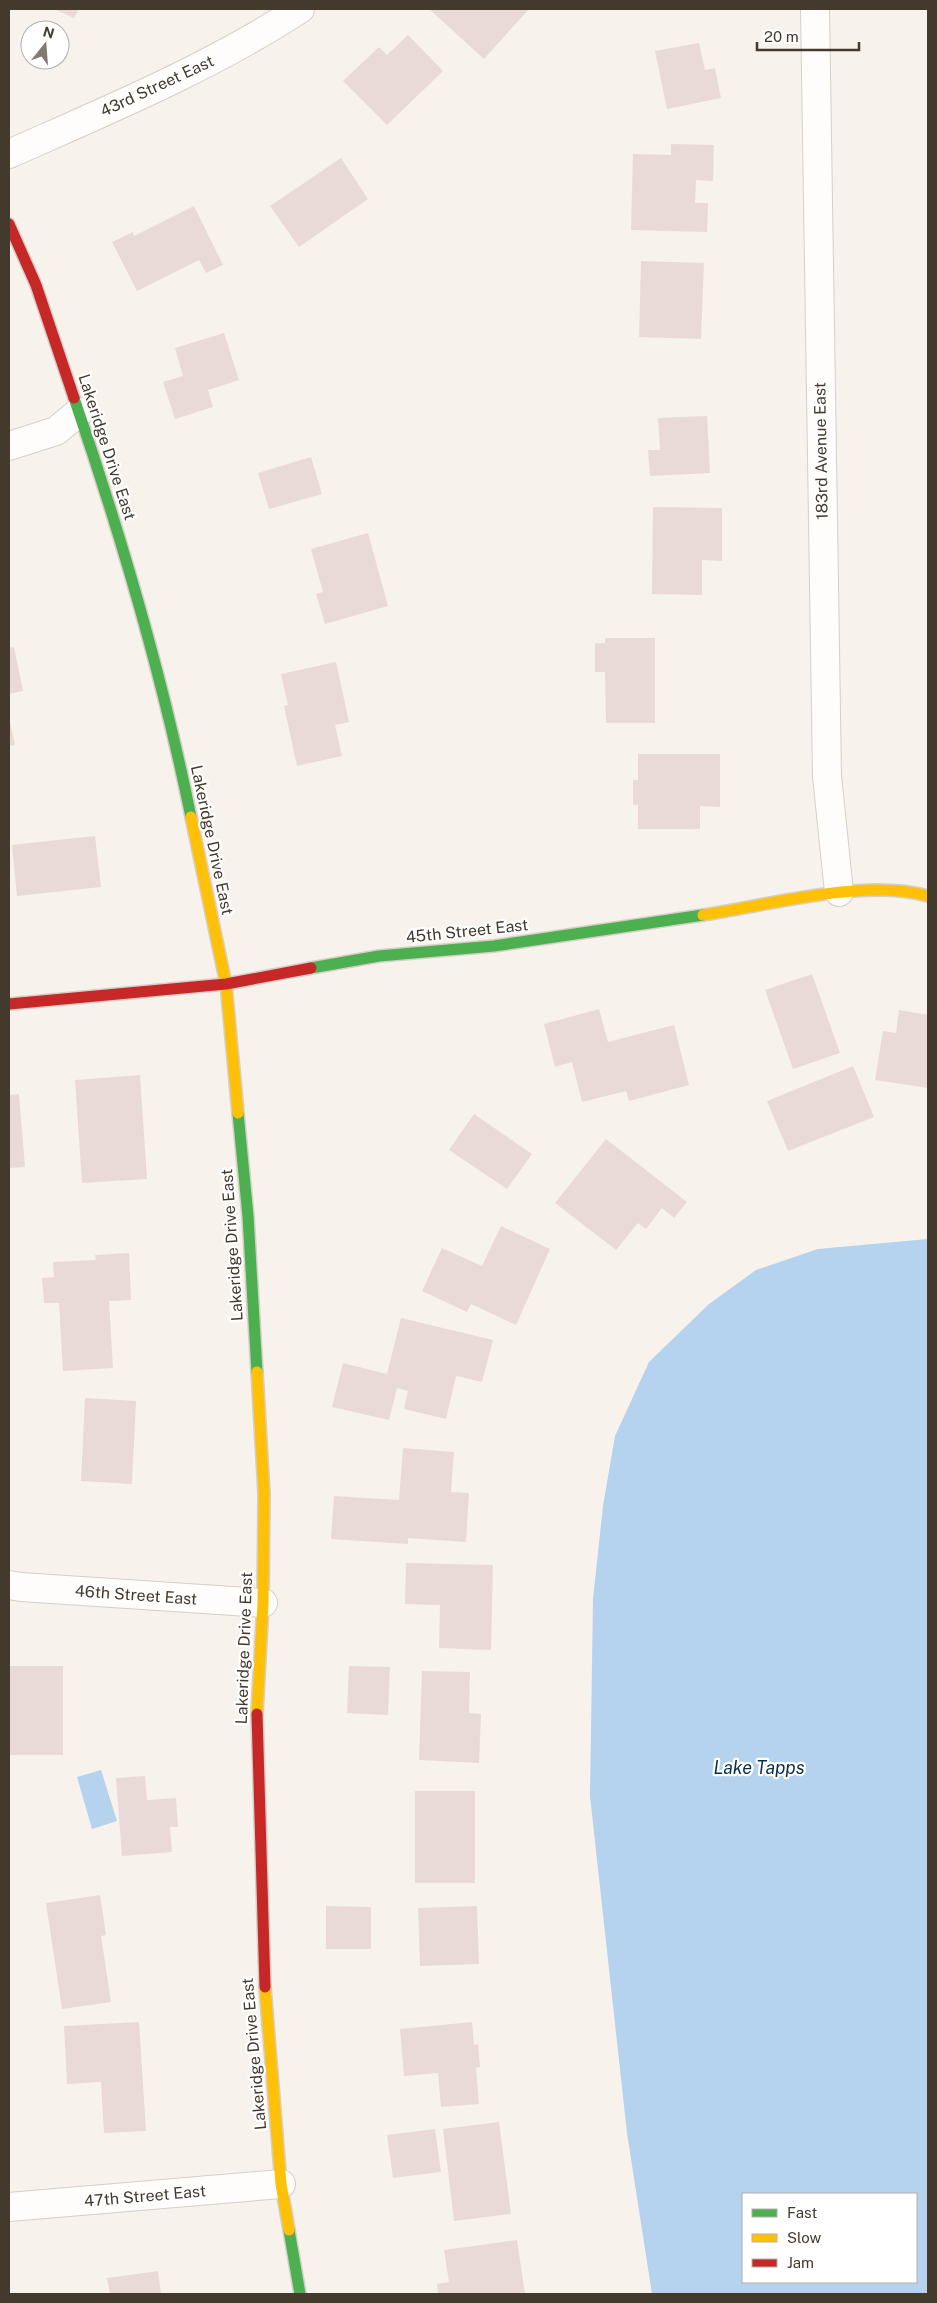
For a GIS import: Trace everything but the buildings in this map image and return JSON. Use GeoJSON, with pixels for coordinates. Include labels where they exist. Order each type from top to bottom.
{"type":"FeatureCollection","features":[{"type":"Feature","properties":{"kind":"street","name":"43rd Street East"},"geometry":{"type":"LineString","coordinates":[[9,154],[163,85],[254,39],[300,9]]}},
{"type":"Feature","properties":{"kind":"street","name":"183rd Avenue East"},"geometry":{"type":"LineString","coordinates":[[815,9],[827,776],[839,892]]}},
{"type":"Feature","properties":{"kind":"street","name":"Lakeridge Drive East"},"geometry":{"type":"LineString","coordinates":[[9,224],[36,285],[80,412],[137,599],[176,749],[226,984],[248,1226],[264,1493],[263,1602],[257,1719],[262,1833],[263,1961],[281,2184],[300,2294]]}},
{"type":"Feature","properties":{"kind":"street"},"geometry":{"type":"LineString","coordinates":[[9,446],[56,431],[80,412]]}},
{"type":"Feature","properties":{"kind":"street","name":"45th Street East"},"geometry":{"type":"LineString","coordinates":[[9,1004],[226,984],[379,956],[494,946],[732,911],[839,892],[910,891],[928,896]]}},
{"type":"Feature","properties":{"kind":"street","name":"46th Street East"},"geometry":{"type":"LineString","coordinates":[[9,1585],[263,1602]]}},
{"type":"Feature","properties":{"kind":"street","name":"47th Street East"},"geometry":{"type":"LineString","coordinates":[[9,2207],[281,2184]]}},
{"type":"Feature","properties":{"kind":"water","name":"Lake Tapps"},"geometry":{"type":"Polygon","coordinates":[[[928,1239],[928,2294],[652,2294],[627,2133],[590,1796],[593,1599],[603,1506],[615,1436],[649,1362],[709,1304],[756,1270],[818,1249],[928,1239]]]}},
{"type":"Feature","properties":{"kind":"water"},"geometry":{"type":"Polygon","coordinates":[[[101,1770],[117,1821],[92,1829],[77,1777],[101,1770]]]}},
{"type":"Feature","properties":{"kind":"traffic: fast"},"geometry":{"type":"LineString","coordinates":[[74,398],[108,501],[154,658],[191,817]]}},
{"type":"Feature","properties":{"kind":"traffic: fast"},"geometry":{"type":"LineString","coordinates":[[311,968],[379,956],[494,946],[703,915]]}},
{"type":"Feature","properties":{"kind":"traffic: fast"},"geometry":{"type":"LineString","coordinates":[[238,1113],[248,1216],[257,1372]]}},
{"type":"Feature","properties":{"kind":"traffic: fast"},"geometry":{"type":"LineString","coordinates":[[289,2230],[300,2294]]}},
{"type":"Feature","properties":{"kind":"traffic: slow"},"geometry":{"type":"LineString","coordinates":[[191,817],[226,984],[238,1113]]}},
{"type":"Feature","properties":{"kind":"traffic: slow"},"geometry":{"type":"LineString","coordinates":[[703,915],[846,891],[903,891],[928,896]]}},
{"type":"Feature","properties":{"kind":"traffic: slow"},"geometry":{"type":"LineString","coordinates":[[257,1372],[264,1493],[263,1603],[257,1714]]}},
{"type":"Feature","properties":{"kind":"traffic: slow"},"geometry":{"type":"LineString","coordinates":[[265,1987],[281,2184],[289,2230]]}},
{"type":"Feature","properties":{"kind":"traffic: jam"},"geometry":{"type":"LineString","coordinates":[[9,224],[36,285],[74,398]]}},
{"type":"Feature","properties":{"kind":"traffic: jam"},"geometry":{"type":"LineString","coordinates":[[9,1004],[226,984],[311,968]]}},
{"type":"Feature","properties":{"kind":"traffic: jam"},"geometry":{"type":"LineString","coordinates":[[257,1714],[265,1987]]}}]}
